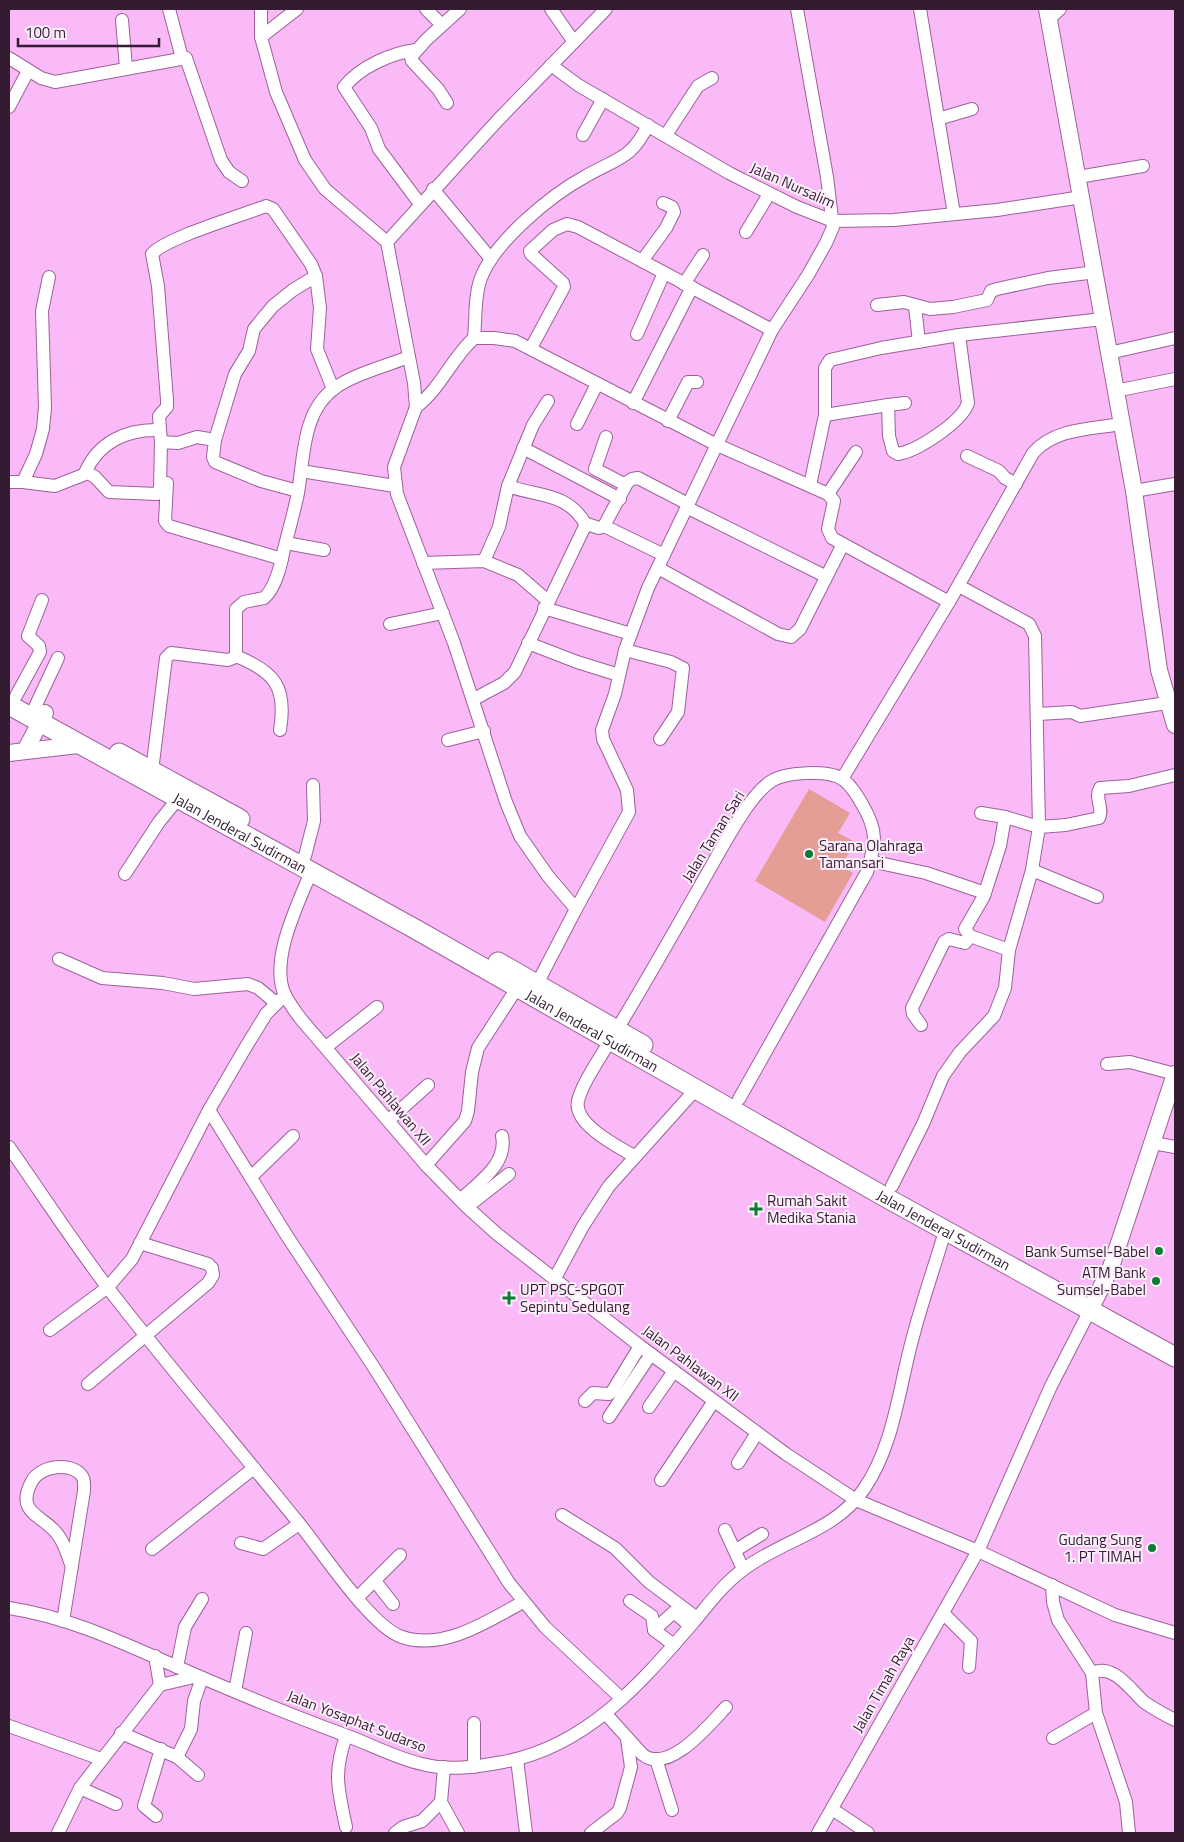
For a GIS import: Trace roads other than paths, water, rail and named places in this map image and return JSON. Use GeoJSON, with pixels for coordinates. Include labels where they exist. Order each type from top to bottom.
{"type":"FeatureCollection","features":[{"type":"Feature","properties":{"kind":"highway","name":"Jalan Jenderal Sudirman"},"geometry":{"type":"LineString","coordinates":[[11,698],[144,777],[177,800],[251,833]]}},
{"type":"Feature","properties":{"kind":"highway","name":"Jalan Jenderal Sudirman"},"geometry":{"type":"LineString","coordinates":[[40,714],[78,745],[144,777],[537,984],[613,1036],[696,1089],[945,1231],[1093,1305],[1175,1342]]}},
{"type":"Feature","properties":{"kind":"highway","name":"Jalan Jenderal Sudirman"},"geometry":{"type":"LineString","coordinates":[[308,864],[517,988],[739,1099],[892,1186],[1093,1305],[1175,1357]]}},
{"type":"Feature","properties":{"kind":"main road"},"geometry":{"type":"LineString","coordinates":[[1052,12],[1078,178],[1134,491],[1159,670],[1167,703],[1175,725]]}},
{"type":"Feature","properties":{"kind":"main road"},"geometry":{"type":"LineString","coordinates":[[25,751],[40,714]]}},
{"type":"Feature","properties":{"kind":"main road"},"geometry":{"type":"LineString","coordinates":[[9,752],[78,745]]}},
{"type":"Feature","properties":{"kind":"main road"},"geometry":{"type":"LineString","coordinates":[[1093,1305],[1111,1267],[1154,1143],[1175,1074]]}},
{"type":"Feature","properties":{"kind":"street"},"geometry":{"type":"LineString","coordinates":[[169,9],[182,58]]}},
{"type":"Feature","properties":{"kind":"street"},"geometry":{"type":"LineString","coordinates":[[261,9],[261,37],[276,92],[298,145],[314,175],[338,202],[387,242],[409,357],[416,407]]}},
{"type":"Feature","properties":{"kind":"street"},"geometry":{"type":"LineString","coordinates":[[261,37],[297,9]]}},
{"type":"Feature","properties":{"kind":"street"},"geometry":{"type":"LineString","coordinates":[[426,9],[442,25]]}},
{"type":"Feature","properties":{"kind":"street"},"geometry":{"type":"LineString","coordinates":[[447,104],[438,89],[412,61],[416,50],[460,9]]}},
{"type":"Feature","properties":{"kind":"street"},"geometry":{"type":"LineString","coordinates":[[551,9],[574,42]]}},
{"type":"Feature","properties":{"kind":"street"},"geometry":{"type":"LineString","coordinates":[[387,242],[433,190],[606,9]]}},
{"type":"Feature","properties":{"kind":"street"},"geometry":{"type":"LineString","coordinates":[[537,984],[629,812],[627,790],[602,735],[625,650],[645,593],[715,444],[772,330],[826,243],[833,221],[797,9]]}},
{"type":"Feature","properties":{"kind":"street"},"geometry":{"type":"LineString","coordinates":[[920,9],[954,214]]}},
{"type":"Feature","properties":{"kind":"street"},"geometry":{"type":"LineString","coordinates":[[122,20],[132,66]]}},
{"type":"Feature","properties":{"kind":"street"},"geometry":{"type":"LineString","coordinates":[[416,50],[402,51],[380,60],[344,87],[371,128],[379,149],[420,204]]}},
{"type":"Feature","properties":{"kind":"street"},"geometry":{"type":"LineString","coordinates":[[9,58],[28,71],[55,82],[66,82],[132,66],[186,58],[221,160],[229,172],[242,181]]}},
{"type":"Feature","properties":{"kind":"street","name":"Jalan Nursalim"},"geometry":{"type":"LineString","coordinates":[[551,65],[578,85],[769,194],[817,217],[833,221],[894,220],[996,210],[1082,197]]}},
{"type":"Feature","properties":{"kind":"street"},"geometry":{"type":"LineString","coordinates":[[9,107],[28,71]]}},
{"type":"Feature","properties":{"kind":"street"},"geometry":{"type":"LineString","coordinates":[[666,135],[698,86],[712,78]]}},
{"type":"Feature","properties":{"kind":"street"},"geometry":{"type":"LineString","coordinates":[[583,135],[603,99]]}},
{"type":"Feature","properties":{"kind":"street"},"geometry":{"type":"LineString","coordinates":[[938,119],[972,109]]}},
{"type":"Feature","properties":{"kind":"street"},"geometry":{"type":"LineString","coordinates":[[576,909],[548,876],[520,836],[506,802],[474,699],[395,486],[395,460],[416,407],[433,391],[458,353],[474,338],[480,279],[491,259],[518,228],[555,195],[630,153],[642,138],[648,125]]}},
{"type":"Feature","properties":{"kind":"street"},"geometry":{"type":"LineString","coordinates":[[1078,178],[1143,166]]}},
{"type":"Feature","properties":{"kind":"street"},"geometry":{"type":"LineString","coordinates":[[433,190],[491,259]]}},
{"type":"Feature","properties":{"kind":"street"},"geometry":{"type":"LineString","coordinates":[[746,232],[769,194]]}},
{"type":"Feature","properties":{"kind":"street"},"geometry":{"type":"LineString","coordinates":[[642,261],[666,228],[674,212],[672,207],[663,203]]}},
{"type":"Feature","properties":{"kind":"street"},"geometry":{"type":"LineString","coordinates":[[282,559],[169,526],[165,521],[159,416],[167,407],[167,400],[158,286],[151,256],[153,252],[190,234],[268,206],[311,264],[316,276],[320,308],[317,349],[333,388]]}},
{"type":"Feature","properties":{"kind":"street"},"geometry":{"type":"LineString","coordinates":[[530,348],[564,287],[563,283],[530,253],[546,236],[559,227],[570,224],[772,330]]}},
{"type":"Feature","properties":{"kind":"street"},"geometry":{"type":"LineString","coordinates":[[633,403],[703,255]]}},
{"type":"Feature","properties":{"kind":"street"},"geometry":{"type":"LineString","coordinates":[[877,305],[904,302],[930,309],[953,307],[987,300],[991,291],[997,288],[1048,278],[1096,272]]}},
{"type":"Feature","properties":{"kind":"street"},"geometry":{"type":"LineString","coordinates":[[637,334],[664,273]]}},
{"type":"Feature","properties":{"kind":"street"},"geometry":{"type":"LineString","coordinates":[[298,491],[261,481],[214,461],[215,440],[235,374],[250,349],[254,329],[273,306],[293,290],[316,276]]}},
{"type":"Feature","properties":{"kind":"street"},"geometry":{"type":"LineString","coordinates":[[24,482],[36,454],[43,429],[45,407],[42,311],[50,277]]}},
{"type":"Feature","properties":{"kind":"street"},"geometry":{"type":"LineString","coordinates":[[915,306],[919,342]]}},
{"type":"Feature","properties":{"kind":"street"},"geometry":{"type":"LineString","coordinates":[[810,485],[825,415],[825,372],[828,361],[881,348],[919,342],[1103,319]]}},
{"type":"Feature","properties":{"kind":"street"},"geometry":{"type":"LineString","coordinates":[[888,405],[889,440],[893,451],[898,454],[932,437],[956,421],[967,406],[969,398],[959,336]]}},
{"type":"Feature","properties":{"kind":"street"},"geometry":{"type":"LineString","coordinates":[[474,338],[515,341],[715,444],[828,494],[834,502],[828,532],[832,538],[950,602]]}},
{"type":"Feature","properties":{"kind":"street"},"geometry":{"type":"LineString","coordinates":[[1109,352],[1175,338]]}},
{"type":"Feature","properties":{"kind":"street"},"geometry":{"type":"LineString","coordinates":[[236,656],[237,607],[266,596],[282,559],[298,491],[310,422],[317,407],[333,388],[409,357]]}},
{"type":"Feature","properties":{"kind":"street"},"geometry":{"type":"LineString","coordinates":[[1116,391],[1175,380]]}},
{"type":"Feature","properties":{"kind":"street"},"geometry":{"type":"LineString","coordinates":[[668,421],[688,382],[697,382]]}},
{"type":"Feature","properties":{"kind":"street"},"geometry":{"type":"LineString","coordinates":[[577,424],[597,384]]}},
{"type":"Feature","properties":{"kind":"street"},"geometry":{"type":"LineString","coordinates":[[484,561],[499,527],[508,486],[523,448],[541,409],[548,400]]}},
{"type":"Feature","properties":{"kind":"street"},"geometry":{"type":"LineString","coordinates":[[825,415],[906,403]]}},
{"type":"Feature","properties":{"kind":"street"},"geometry":{"type":"LineString","coordinates":[[739,1099],[867,872],[876,842],[875,832],[858,796],[842,779],[950,602],[1033,453],[1045,442],[1070,432],[1122,424]]}},
{"type":"Feature","properties":{"kind":"street"},"geometry":{"type":"LineString","coordinates":[[85,473],[89,462],[99,450],[118,437],[141,430],[178,443],[200,436],[215,440]]}},
{"type":"Feature","properties":{"kind":"street"},"geometry":{"type":"LineString","coordinates":[[606,437],[595,469],[625,484]]}},
{"type":"Feature","properties":{"kind":"street"},"geometry":{"type":"LineString","coordinates":[[523,448],[620,499]]}},
{"type":"Feature","properties":{"kind":"street"},"geometry":{"type":"LineString","coordinates":[[828,494],[856,452]]}},
{"type":"Feature","properties":{"kind":"street"},"geometry":{"type":"LineString","coordinates":[[968,456],[999,471],[1005,478],[1016,484]]}},
{"type":"Feature","properties":{"kind":"street"},"geometry":{"type":"LineString","coordinates":[[163,492],[168,469]]}},
{"type":"Feature","properties":{"kind":"street"},"geometry":{"type":"LineString","coordinates":[[301,471],[395,486]]}},
{"type":"Feature","properties":{"kind":"street"},"geometry":{"type":"LineString","coordinates":[[9,482],[55,486],[85,473],[95,477],[109,492],[156,494],[163,492]]}},
{"type":"Feature","properties":{"kind":"street"},"geometry":{"type":"LineString","coordinates":[[625,484],[632,479],[638,478],[687,506],[825,576]]}},
{"type":"Feature","properties":{"kind":"street"},"geometry":{"type":"LineString","coordinates":[[508,486],[544,494],[565,503],[576,510],[586,525],[599,528],[604,526],[620,499],[626,487],[625,484]]}},
{"type":"Feature","properties":{"kind":"street"},"geometry":{"type":"LineString","coordinates":[[1134,491],[1175,484]]}},
{"type":"Feature","properties":{"kind":"street"},"geometry":{"type":"LineString","coordinates":[[474,699],[509,679],[515,672],[586,525]]}},
{"type":"Feature","properties":{"kind":"street"},"geometry":{"type":"LineString","coordinates":[[604,526],[664,555]]}},
{"type":"Feature","properties":{"kind":"street"},"geometry":{"type":"LineString","coordinates":[[286,543],[324,550]]}},
{"type":"Feature","properties":{"kind":"street"},"geometry":{"type":"LineString","coordinates":[[658,568],[778,634],[789,637],[796,634],[800,629],[842,544]]}},
{"type":"Feature","properties":{"kind":"street"},"geometry":{"type":"LineString","coordinates":[[423,563],[484,561],[518,575],[546,605],[631,634]]}},
{"type":"Feature","properties":{"kind":"street"},"geometry":{"type":"LineString","coordinates":[[892,1186],[947,1070],[960,1052],[994,1016],[1004,988],[1009,950],[1032,870],[1039,827],[1036,640],[1032,627],[1024,620],[959,586]]}},
{"type":"Feature","properties":{"kind":"street"},"geometry":{"type":"LineString","coordinates":[[11,698],[40,652],[40,647],[28,636],[42,600]]}},
{"type":"Feature","properties":{"kind":"street"},"geometry":{"type":"LineString","coordinates":[[390,624],[443,613]]}},
{"type":"Feature","properties":{"kind":"street"},"geometry":{"type":"LineString","coordinates":[[528,643],[577,662],[619,675]]}},
{"type":"Feature","properties":{"kind":"street"},"geometry":{"type":"LineString","coordinates":[[625,650],[671,662],[682,666],[684,669],[678,712],[672,724],[660,739]]}},
{"type":"Feature","properties":{"kind":"street"},"geometry":{"type":"LineString","coordinates":[[144,777],[165,662],[168,655],[174,653],[228,660],[236,656]]}},
{"type":"Feature","properties":{"kind":"street"},"geometry":{"type":"LineString","coordinates":[[236,656],[269,675],[278,686],[282,694],[283,712],[280,730]]}},
{"type":"Feature","properties":{"kind":"street"},"geometry":{"type":"LineString","coordinates":[[40,714],[58,658]]}},
{"type":"Feature","properties":{"kind":"street"},"geometry":{"type":"LineString","coordinates":[[1038,714],[1072,712],[1080,716],[1167,703]]}},
{"type":"Feature","properties":{"kind":"street"},"geometry":{"type":"LineString","coordinates":[[448,740],[484,731]]}},
{"type":"Feature","properties":{"kind":"street","name":"Jalan Taman Sari"},"geometry":{"type":"LineString","coordinates":[[634,1156],[585,1123],[578,1109],[583,1087],[725,844],[759,793],[770,782],[795,774],[830,775],[842,779]]}},
{"type":"Feature","properties":{"kind":"street"},"geometry":{"type":"LineString","coordinates":[[982,813],[1005,817],[1039,827],[1066,825],[1099,818],[1101,811],[1097,793],[1102,787],[1129,786],[1175,775]]}},
{"type":"Feature","properties":{"kind":"street","name":"Jalan Pahlawan XII"},"geometry":{"type":"LineString","coordinates":[[313,785],[314,821],[308,864],[283,951],[280,999],[326,1047],[426,1165],[464,1204],[497,1234],[650,1354],[810,1471],[856,1500],[978,1551],[1115,1615],[1175,1633]]}},
{"type":"Feature","properties":{"kind":"street"},"geometry":{"type":"LineString","coordinates":[[125,874],[159,822],[177,800]]}},
{"type":"Feature","properties":{"kind":"street"},"geometry":{"type":"LineString","coordinates":[[1005,817],[1000,846],[985,894],[965,928],[970,936],[1009,950]]}},
{"type":"Feature","properties":{"kind":"street"},"geometry":{"type":"LineString","coordinates":[[870,861],[926,873],[985,894]]}},
{"type":"Feature","properties":{"kind":"street"},"geometry":{"type":"LineString","coordinates":[[1032,870],[1097,897]]}},
{"type":"Feature","properties":{"kind":"street"},"geometry":{"type":"LineString","coordinates":[[921,1025],[912,1013],[912,1008],[944,942],[949,939],[963,944],[970,936]]}},
{"type":"Feature","properties":{"kind":"street"},"geometry":{"type":"LineString","coordinates":[[50,1330],[108,1287],[132,1259],[209,1110],[244,1050],[280,999],[248,984],[194,989],[102,978],[59,959]]}},
{"type":"Feature","properties":{"kind":"street"},"geometry":{"type":"LineString","coordinates":[[426,1165],[465,1120],[468,1111],[472,1072],[478,1048],[517,988]]}},
{"type":"Feature","properties":{"kind":"street"},"geometry":{"type":"LineString","coordinates":[[326,1047],[377,1006]]}},
{"type":"Feature","properties":{"kind":"street"},"geometry":{"type":"LineString","coordinates":[[1107,1064],[1130,1062],[1175,1074]]}},
{"type":"Feature","properties":{"kind":"street"},"geometry":{"type":"LineString","coordinates":[[389,1120],[428,1085]]}},
{"type":"Feature","properties":{"kind":"street"},"geometry":{"type":"LineString","coordinates":[[555,1278],[583,1226],[609,1186],[696,1089]]}},
{"type":"Feature","properties":{"kind":"street"},"geometry":{"type":"LineString","coordinates":[[209,1110],[523,1602],[545,1627],[622,1699]]}},
{"type":"Feature","properties":{"kind":"street"},"geometry":{"type":"LineString","coordinates":[[251,1177],[293,1136]]}},
{"type":"Feature","properties":{"kind":"street"},"geometry":{"type":"LineString","coordinates":[[464,1204],[498,1161],[503,1144],[502,1136]]}},
{"type":"Feature","properties":{"kind":"street"},"geometry":{"type":"LineString","coordinates":[[1154,1143],[1175,1147]]}},
{"type":"Feature","properties":{"kind":"street"},"geometry":{"type":"LineString","coordinates":[[9,1147],[108,1287],[358,1598],[390,1631],[409,1639],[425,1641],[457,1634],[523,1602]]}},
{"type":"Feature","properties":{"kind":"street"},"geometry":{"type":"LineString","coordinates":[[464,1204],[508,1174]]}},
{"type":"Feature","properties":{"kind":"street","name":"Jalan Yosaphat Sudarso"},"geometry":{"type":"LineString","coordinates":[[9,1608],[63,1621],[155,1656],[200,1677],[407,1760],[444,1767],[474,1767],[534,1755],[570,1738],[606,1714],[674,1645],[715,1595],[743,1569],[776,1548],[836,1518],[856,1500],[871,1477],[884,1446],[900,1395],[914,1333],[945,1231]]}},
{"type":"Feature","properties":{"kind":"street"},"geometry":{"type":"LineString","coordinates":[[88,1384],[208,1283],[213,1275],[213,1270],[208,1264],[140,1243]]}},
{"type":"Feature","properties":{"kind":"street","name":"Jalan Timah Raya"},"geometry":{"type":"LineString","coordinates":[[818,1833],[864,1748],[978,1551],[1051,1386],[1093,1305]]}},
{"type":"Feature","properties":{"kind":"street"},"geometry":{"type":"LineString","coordinates":[[585,1401],[593,1393],[609,1394],[612,1392],[640,1346]]}},
{"type":"Feature","properties":{"kind":"street"},"geometry":{"type":"LineString","coordinates":[[609,1417],[650,1354]]}},
{"type":"Feature","properties":{"kind":"street"},"geometry":{"type":"LineString","coordinates":[[648,1407],[674,1372]]}},
{"type":"Feature","properties":{"kind":"street"},"geometry":{"type":"LineString","coordinates":[[661,1480],[714,1401]]}},
{"type":"Feature","properties":{"kind":"street"},"geometry":{"type":"LineString","coordinates":[[738,1463],[757,1433]]}},
{"type":"Feature","properties":{"kind":"street"},"geometry":{"type":"LineString","coordinates":[[152,1549],[254,1468]]}},
{"type":"Feature","properties":{"kind":"street"},"geometry":{"type":"LineString","coordinates":[[63,1621],[72,1567],[84,1482],[80,1474],[71,1470],[45,1469],[32,1482],[27,1496],[28,1507],[31,1513],[59,1536],[72,1567]]}},
{"type":"Feature","properties":{"kind":"street"},"geometry":{"type":"LineString","coordinates":[[562,1515],[615,1548],[649,1582],[694,1622]]}},
{"type":"Feature","properties":{"kind":"street"},"geometry":{"type":"LineString","coordinates":[[241,1543],[263,1549],[299,1524]]}},
{"type":"Feature","properties":{"kind":"street"},"geometry":{"type":"LineString","coordinates":[[725,1530],[736,1550],[743,1569]]}},
{"type":"Feature","properties":{"kind":"street"},"geometry":{"type":"LineString","coordinates":[[736,1550],[762,1534]]}},
{"type":"Feature","properties":{"kind":"street"},"geometry":{"type":"LineString","coordinates":[[358,1598],[400,1555]]}},
{"type":"Feature","properties":{"kind":"street"},"geometry":{"type":"LineString","coordinates":[[376,1581],[393,1604]]}},
{"type":"Feature","properties":{"kind":"street"},"geometry":{"type":"LineString","coordinates":[[1052,1585],[1053,1602],[1058,1620],[1089,1665],[1092,1673],[1096,1713],[1126,1802],[1128,1833]]}},
{"type":"Feature","properties":{"kind":"street"},"geometry":{"type":"LineString","coordinates":[[178,1667],[184,1627],[202,1598]]}},
{"type":"Feature","properties":{"kind":"street"},"geometry":{"type":"LineString","coordinates":[[630,1601],[652,1616],[654,1630],[674,1645]]}},
{"type":"Feature","properties":{"kind":"street"},"geometry":{"type":"LineString","coordinates":[[654,1630],[674,1612],[694,1622]]}},
{"type":"Feature","properties":{"kind":"street"},"geometry":{"type":"LineString","coordinates":[[943,1613],[971,1641],[969,1667]]}},
{"type":"Feature","properties":{"kind":"street"},"geometry":{"type":"LineString","coordinates":[[235,1691],[246,1633]]}},
{"type":"Feature","properties":{"kind":"street"},"geometry":{"type":"LineString","coordinates":[[155,1656],[160,1684]]}},
{"type":"Feature","properties":{"kind":"street"},"geometry":{"type":"LineString","coordinates":[[1092,1673],[1102,1670],[1119,1678],[1149,1705],[1175,1720]]}},
{"type":"Feature","properties":{"kind":"street"},"geometry":{"type":"LineString","coordinates":[[58,1833],[80,1788],[100,1759],[160,1684],[200,1677],[194,1701],[191,1729],[177,1757]]}},
{"type":"Feature","properties":{"kind":"street"},"geometry":{"type":"LineString","coordinates":[[606,1714],[644,1756],[656,1759],[682,1750],[693,1742],[726,1707]]}},
{"type":"Feature","properties":{"kind":"street"},"geometry":{"type":"LineString","coordinates":[[1053,1738],[1096,1713]]}},
{"type":"Feature","properties":{"kind":"street"},"geometry":{"type":"LineString","coordinates":[[474,1723],[474,1767]]}},
{"type":"Feature","properties":{"kind":"street"},"geometry":{"type":"LineString","coordinates":[[9,1726],[100,1759]]}},
{"type":"Feature","properties":{"kind":"street"},"geometry":{"type":"LineString","coordinates":[[121,1733],[177,1757],[198,1775]]}},
{"type":"Feature","properties":{"kind":"street"},"geometry":{"type":"LineString","coordinates":[[346,1736],[337,1766],[338,1784],[346,1827]]}},
{"type":"Feature","properties":{"kind":"street"},"geometry":{"type":"LineString","coordinates":[[598,1831],[617,1813],[621,1806],[631,1767],[626,1737]]}},
{"type":"Feature","properties":{"kind":"street"},"geometry":{"type":"LineString","coordinates":[[156,1816],[144,1806],[161,1749]]}},
{"type":"Feature","properties":{"kind":"street"},"geometry":{"type":"LineString","coordinates":[[518,1759],[526,1833]]}},
{"type":"Feature","properties":{"kind":"street"},"geometry":{"type":"LineString","coordinates":[[656,1759],[672,1810]]}},
{"type":"Feature","properties":{"kind":"street"},"geometry":{"type":"LineString","coordinates":[[444,1767],[441,1802],[458,1833]]}},
{"type":"Feature","properties":{"kind":"street"},"geometry":{"type":"LineString","coordinates":[[80,1788],[116,1804]]}},
{"type":"Feature","properties":{"kind":"street"},"geometry":{"type":"LineString","coordinates":[[395,1833],[403,1827],[422,1820],[441,1802]]}},
{"type":"Feature","properties":{"kind":"street"},"geometry":{"type":"LineString","coordinates":[[832,1809],[868,1833]]}},
{"type":"Feature","properties":{"kind":"place","name":"Sarana Olahraga Tamansari"},"geometry":{"type":"Point","coordinates":[809,854]}},
{"type":"Feature","properties":{"kind":"place","name":"Rumah Sakit Medika Stania"},"geometry":{"type":"Point","coordinates":[756,1209]}},
{"type":"Feature","properties":{"kind":"place","name":"Bank Sumsel-Babel"},"geometry":{"type":"Point","coordinates":[1159,1251]}},
{"type":"Feature","properties":{"kind":"place","name":"ATM Bank Sumsel-Babel"},"geometry":{"type":"Point","coordinates":[1156,1281]}},
{"type":"Feature","properties":{"kind":"place","name":"UPT PSC-SPGOT Sepintu Sedulang"},"geometry":{"type":"Point","coordinates":[509,1298]}},
{"type":"Feature","properties":{"kind":"place","name":"Gudang Sung 1. PT TIMAH"},"geometry":{"type":"Point","coordinates":[1152,1548]}}]}
